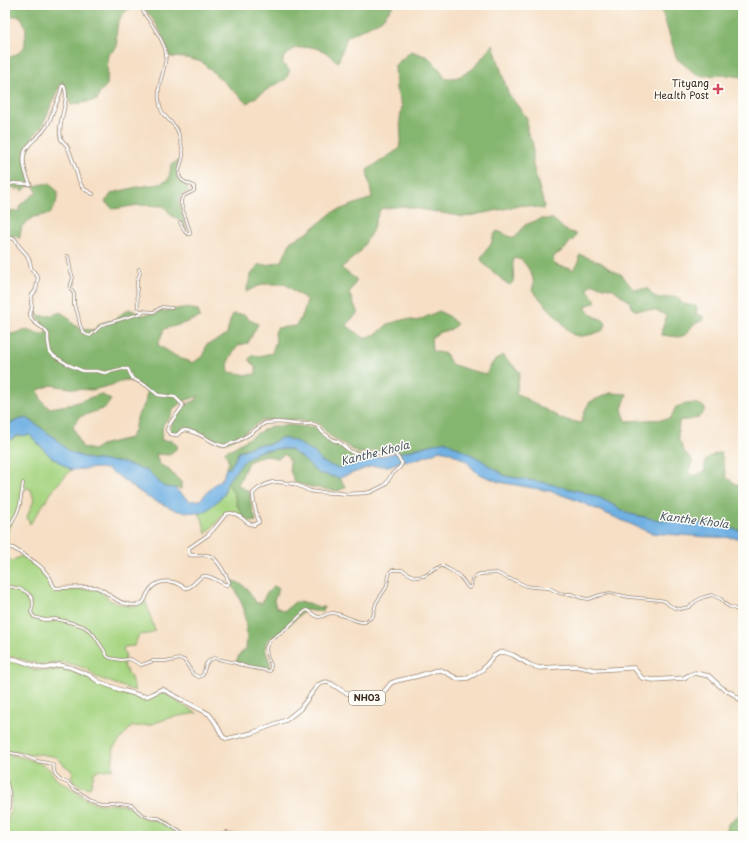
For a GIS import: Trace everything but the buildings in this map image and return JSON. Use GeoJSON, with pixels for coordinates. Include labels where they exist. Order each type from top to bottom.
{"type":"FeatureCollection","features":[{"type":"Feature","properties":{"kind":"main road","name":"NH03"},"geometry":{"type":"LineString","coordinates":[[5,660],[15,659],[41,668],[59,665],[69,666],[89,675],[99,682],[142,696],[148,696],[162,690],[209,714],[223,737],[227,739],[252,733],[286,720],[300,709],[318,685],[322,683],[327,682],[344,692],[362,698],[375,698],[382,694],[391,683],[396,680],[434,671],[441,670],[458,678],[468,678],[482,670],[494,656],[504,652],[538,668],[575,666],[596,670],[634,668],[642,678],[653,680],[684,678],[695,673],[701,674],[708,676],[722,688],[743,702]]}},
{"type":"Feature","properties":{"kind":"street"},"geometry":{"type":"LineString","coordinates":[[139,5],[142,7],[144,13],[160,36],[166,54],[159,84],[158,96],[161,109],[166,119],[176,129],[184,152],[179,176],[182,180],[194,186],[194,191],[182,197],[180,201],[190,234],[185,232],[180,222]]}},
{"type":"Feature","properties":{"kind":"street"},"geometry":{"type":"LineString","coordinates":[[5,188],[13,183],[30,184],[25,172],[25,152],[28,146],[46,127],[62,86],[64,86],[66,93],[61,126],[61,139],[66,144],[81,185],[84,189],[93,194]]}},
{"type":"Feature","properties":{"kind":"street"},"geometry":{"type":"LineString","coordinates":[[5,240],[11,238],[15,239],[27,255],[31,268],[38,277],[36,290],[32,295],[32,308],[30,314],[34,322],[48,334],[50,352],[69,365],[83,371],[98,371],[105,373],[128,369],[132,378],[147,386],[158,396],[175,397],[183,404],[181,410],[169,424],[168,430],[170,434],[177,435],[181,431],[186,430],[198,434],[215,444],[224,446],[236,442],[264,423],[277,422],[312,424],[318,426],[322,432],[333,440],[339,442],[351,452],[359,455],[373,452],[378,453],[386,449],[391,449],[402,463],[385,485],[371,492],[347,494],[315,492],[295,484],[279,482],[273,482],[259,488],[253,493],[253,505],[259,522],[257,524],[254,525],[248,523],[235,514],[226,514],[208,536],[189,548],[190,555],[210,556],[215,558],[229,582],[227,585],[204,576],[192,586],[186,588],[170,581],[158,583],[152,586],[144,602],[136,605],[126,604],[110,597],[96,587],[55,588],[50,578],[42,568],[13,548],[5,546],[8,529],[20,504],[23,484]]}},
{"type":"Feature","properties":{"kind":"street"},"geometry":{"type":"LineString","coordinates":[[68,256],[69,266],[73,277],[70,288],[74,294],[74,306],[78,314],[80,326],[85,334],[90,336],[105,324],[144,312]]}},
{"type":"Feature","properties":{"kind":"street"},"geometry":{"type":"LineString","coordinates":[[139,269],[140,274],[137,280],[139,311],[154,312],[162,307],[172,308]]}},
{"type":"Feature","properties":{"kind":"street"},"geometry":{"type":"LineString","coordinates":[[5,586],[14,587],[29,594],[32,598],[33,604],[31,612],[34,617],[45,620],[56,619],[83,626],[90,631],[107,656],[110,658],[122,660],[130,659],[141,665],[153,661],[180,659],[184,660],[193,674],[199,677],[203,675],[205,664],[214,658],[247,667],[270,671],[271,665],[266,648],[269,641],[287,628],[307,610],[319,617],[332,613],[346,616],[358,622],[365,622],[373,616],[376,603],[386,588],[390,572],[392,570],[402,570],[417,577],[424,576],[443,566],[462,578],[469,588],[471,586],[472,579],[477,575],[497,573],[526,586],[549,588],[559,593],[571,594],[582,598],[589,599],[600,594],[610,593],[629,597],[665,601],[669,605],[680,609],[689,607],[696,601],[712,595],[721,599],[724,604],[730,607],[743,610]]}},
{"type":"Feature","properties":{"kind":"street"},"geometry":{"type":"LineString","coordinates":[[5,752],[23,755],[37,761],[48,763],[53,766],[56,774],[61,780],[68,783],[74,789],[91,800],[101,803],[132,806],[142,815],[159,818],[186,836]]}},
{"type":"Feature","properties":{"kind":"street"},"geometry":{"type":"LineString","coordinates":[[5,778],[8,785],[10,804],[5,824]]}},
{"type":"Feature","properties":{"kind":"street"},"geometry":{"type":"LineString","coordinates":[[213,836],[227,832],[240,836]]}},
{"type":"Feature","properties":{"kind":"green space"},"geometry":{"type":"Polygon","coordinates":[[[5,5],[134,6],[125,12],[119,19],[116,33],[117,47],[108,55],[107,85],[100,92],[97,100],[71,105],[62,81],[42,126],[29,142],[31,145],[27,154],[28,172],[34,186],[28,186],[23,191],[19,188],[16,190],[14,187],[9,188],[5,192],[5,59],[23,49],[25,45],[26,27],[20,16],[12,16],[5,22],[5,5]]]}},
{"type":"Feature","properties":{"kind":"green space"},"geometry":{"type":"Polygon","coordinates":[[[142,5],[394,5],[381,20],[347,37],[338,62],[324,51],[312,47],[295,48],[283,58],[283,64],[290,70],[286,79],[247,103],[202,62],[187,58],[170,57],[158,27],[142,5]]]}},
{"type":"Feature","properties":{"kind":"green space"},"geometry":{"type":"Polygon","coordinates":[[[660,5],[743,5],[743,77],[726,75],[699,76],[677,59],[660,5]]]}},
{"type":"Feature","properties":{"kind":"green space"},"geometry":{"type":"Polygon","coordinates":[[[493,44],[508,93],[527,118],[527,131],[533,144],[533,166],[543,201],[543,209],[523,205],[464,217],[403,206],[380,209],[372,231],[360,252],[341,268],[357,280],[349,293],[358,313],[346,325],[364,338],[377,334],[388,324],[406,319],[417,321],[439,311],[448,316],[457,324],[450,330],[440,332],[431,338],[432,351],[446,354],[451,364],[486,374],[493,362],[502,355],[520,372],[516,393],[562,419],[581,423],[586,408],[590,402],[610,393],[627,394],[622,409],[626,421],[670,419],[676,407],[691,403],[698,404],[705,408],[701,415],[695,419],[679,421],[678,438],[684,451],[693,461],[688,472],[694,476],[705,471],[706,460],[721,452],[726,477],[743,489],[743,531],[710,524],[658,520],[630,514],[600,498],[583,492],[546,483],[505,476],[478,458],[428,445],[400,453],[388,448],[378,452],[373,451],[358,453],[329,435],[317,422],[275,419],[261,421],[229,441],[219,442],[184,426],[176,433],[170,432],[170,427],[177,416],[189,403],[195,401],[199,396],[184,401],[174,408],[170,418],[163,424],[161,440],[173,441],[178,447],[169,455],[156,454],[159,464],[168,469],[181,482],[181,489],[164,487],[147,471],[124,463],[89,459],[69,452],[55,438],[27,418],[5,426],[5,334],[12,334],[26,330],[44,335],[47,330],[36,314],[48,316],[60,312],[81,329],[93,330],[97,328],[99,324],[115,320],[129,309],[142,315],[183,308],[198,310],[200,317],[164,329],[158,345],[179,358],[193,363],[204,355],[206,345],[227,334],[233,314],[245,315],[248,319],[258,324],[248,343],[239,345],[233,352],[228,362],[229,372],[248,375],[256,374],[256,368],[249,359],[253,355],[259,356],[272,353],[276,340],[275,333],[277,328],[296,326],[303,314],[307,300],[285,284],[264,284],[246,292],[251,275],[258,265],[267,265],[282,261],[291,241],[307,233],[333,212],[372,198],[367,170],[399,149],[402,106],[396,89],[395,65],[411,51],[428,57],[441,71],[445,79],[458,77],[473,69],[493,44]],[[124,380],[92,390],[52,385],[38,390],[41,400],[49,408],[69,405],[101,394],[111,400],[105,408],[79,417],[73,426],[82,447],[93,450],[101,445],[130,438],[134,431],[139,413],[145,403],[147,392],[137,384],[124,380]]]}},
{"type":"Feature","properties":{"kind":"green space"},"geometry":{"type":"Polygon","coordinates":[[[179,160],[177,167],[178,179],[187,186],[188,191],[182,195],[179,200],[187,231],[180,220],[172,216],[164,206],[138,205],[114,209],[105,202],[112,193],[137,187],[160,184],[169,179],[171,165],[179,160]]]}},
{"type":"Feature","properties":{"kind":"green space"},"geometry":{"type":"Polygon","coordinates":[[[50,183],[58,192],[56,204],[50,214],[33,217],[22,226],[19,239],[16,236],[5,237],[5,221],[7,217],[5,215],[5,211],[19,211],[20,205],[37,192],[34,186],[50,183]]]}},
{"type":"Feature","properties":{"kind":"green space"},"geometry":{"type":"Polygon","coordinates":[[[540,219],[553,219],[565,230],[576,234],[575,238],[565,249],[554,256],[554,264],[574,269],[578,264],[579,256],[581,255],[602,263],[608,268],[622,275],[633,289],[648,289],[652,295],[659,298],[678,297],[682,304],[696,306],[696,314],[703,316],[703,320],[693,325],[685,335],[679,337],[662,335],[666,316],[662,313],[647,310],[634,310],[629,301],[613,289],[593,284],[589,286],[588,289],[589,293],[595,299],[595,303],[587,305],[586,309],[592,315],[603,320],[606,323],[605,327],[600,332],[587,335],[578,336],[572,334],[532,290],[533,278],[522,260],[514,258],[513,282],[510,285],[483,263],[481,259],[491,244],[497,231],[515,238],[525,225],[540,219]]]}},
{"type":"Feature","properties":{"kind":"green space"},"geometry":{"type":"Polygon","coordinates":[[[287,425],[314,427],[318,429],[326,438],[351,454],[365,457],[376,455],[374,458],[339,469],[321,461],[315,453],[293,440],[281,438],[270,444],[255,445],[239,451],[230,468],[226,468],[229,462],[225,451],[271,426],[287,425]]]}},
{"type":"Feature","properties":{"kind":"green space"},"geometry":{"type":"Polygon","coordinates":[[[30,435],[50,456],[71,470],[56,486],[30,524],[27,517],[34,500],[31,490],[28,488],[23,489],[21,504],[8,529],[7,544],[5,546],[5,443],[17,436],[30,435]]]}},
{"type":"Feature","properties":{"kind":"green space"},"geometry":{"type":"Polygon","coordinates":[[[274,449],[289,449],[302,458],[318,473],[339,478],[346,487],[338,491],[295,483],[291,474],[287,456],[284,454],[278,459],[264,455],[248,462],[238,485],[250,494],[256,521],[251,522],[241,513],[234,493],[227,482],[241,464],[251,456],[274,449]]]}},
{"type":"Feature","properties":{"kind":"green space"},"geometry":{"type":"Polygon","coordinates":[[[227,482],[234,493],[237,505],[245,519],[236,513],[226,512],[206,534],[202,518],[198,513],[205,512],[224,495],[227,482]]]}},
{"type":"Feature","properties":{"kind":"green space"},"geometry":{"type":"Polygon","coordinates":[[[6,553],[8,559],[12,561],[21,556],[28,560],[57,591],[95,589],[110,600],[119,604],[133,606],[146,602],[155,631],[148,634],[139,635],[134,646],[124,647],[123,650],[126,656],[124,660],[124,667],[132,680],[135,691],[96,677],[87,669],[75,665],[61,662],[40,665],[14,657],[5,657],[6,553]]]}},
{"type":"Feature","properties":{"kind":"green space"},"geometry":{"type":"Polygon","coordinates":[[[232,581],[240,583],[244,586],[256,603],[262,603],[266,594],[274,586],[279,589],[274,600],[276,607],[284,611],[295,602],[309,603],[317,607],[324,607],[323,612],[305,610],[287,627],[267,641],[265,647],[270,666],[267,668],[236,662],[239,655],[246,649],[247,636],[244,609],[236,591],[232,586],[232,581]]]}},
{"type":"Feature","properties":{"kind":"green space"},"geometry":{"type":"Polygon","coordinates":[[[8,662],[18,663],[32,669],[47,671],[62,668],[79,673],[117,693],[149,698],[161,692],[197,713],[169,718],[149,725],[131,727],[114,747],[112,769],[95,771],[90,788],[81,786],[72,780],[73,772],[57,757],[5,751],[5,664],[8,662]]]}},
{"type":"Feature","properties":{"kind":"green space"},"geometry":{"type":"Polygon","coordinates":[[[7,754],[25,758],[45,766],[57,780],[94,803],[133,807],[143,818],[149,820],[160,820],[184,836],[5,836],[11,806],[10,791],[5,772],[5,755],[7,754]]]}},
{"type":"Feature","properties":{"kind":"green space"},"geometry":{"type":"Polygon","coordinates":[[[743,784],[743,836],[723,836],[728,824],[741,813],[740,795],[743,784]]]}},
{"type":"Feature","properties":{"kind":"water"},"geometry":{"type":"Polygon","coordinates":[[[27,418],[55,438],[69,452],[89,459],[124,463],[147,471],[164,487],[174,488],[190,501],[200,500],[223,478],[226,468],[230,468],[239,452],[255,445],[270,444],[281,438],[293,440],[315,453],[321,461],[339,468],[445,441],[478,458],[505,476],[546,483],[583,492],[600,498],[630,514],[658,520],[710,524],[743,531],[743,538],[651,533],[576,500],[550,491],[499,482],[477,473],[466,461],[449,452],[439,450],[414,460],[404,461],[388,466],[372,466],[339,478],[318,473],[302,458],[289,449],[265,450],[255,453],[241,464],[227,482],[224,495],[205,512],[198,513],[178,511],[149,498],[107,469],[98,468],[71,470],[50,456],[30,435],[17,436],[5,443],[5,426],[27,418]]]}},
{"type":"Feature","properties":{"kind":"place","name":"Tityang Health Post"},"geometry":{"type":"Point","coordinates":[718,89]}},
{"type":"Feature","properties":{"kind":"water label","name":"Kanthe Khola"},"geometry":{"type":"Point","coordinates":[375,453]}},
{"type":"Feature","properties":{"kind":"water label","name":"Kanthe Khola"},"geometry":{"type":"Point","coordinates":[694,520]}}]}
